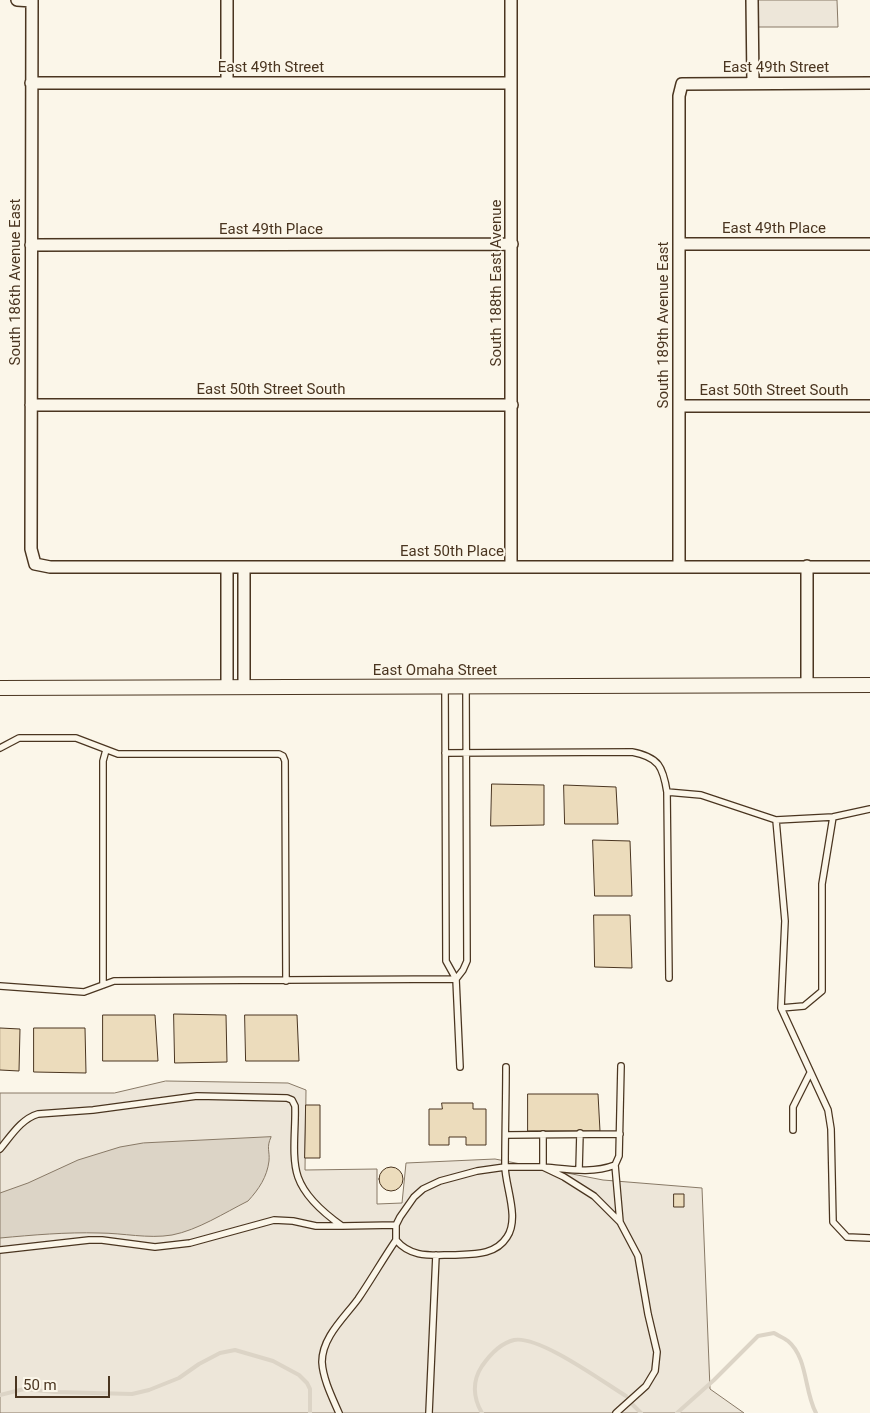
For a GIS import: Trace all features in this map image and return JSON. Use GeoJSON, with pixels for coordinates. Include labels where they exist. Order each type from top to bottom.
{"type":"FeatureCollection","features":[{"type":"Feature","properties":{"kind":"street"},"geometry":{"type":"LineString","coordinates":[[17,0],[32,0]]}},
{"type":"Feature","properties":{"kind":"street","name":"South 186th Avenue East"},"geometry":{"type":"LineString","coordinates":[[32,0],[31,549],[35,564]]}},
{"type":"Feature","properties":{"kind":"street"},"geometry":{"type":"LineString","coordinates":[[227,0],[227,83]]}},
{"type":"Feature","properties":{"kind":"street","name":"South 188th East Avenue"},"geometry":{"type":"LineString","coordinates":[[511,0],[512,567]]}},
{"type":"Feature","properties":{"kind":"street"},"geometry":{"type":"LineString","coordinates":[[752,0],[753,83]]}},
{"type":"Feature","properties":{"kind":"street","name":"East 49th Street"},"geometry":{"type":"LineString","coordinates":[[31,83],[512,83]]}},
{"type":"Feature","properties":{"kind":"street","name":"East 49th Street"},"geometry":{"type":"LineString","coordinates":[[682,84],[870,83]]}},
{"type":"Feature","properties":{"kind":"street","name":"South 189th Avenue East"},"geometry":{"type":"LineString","coordinates":[[679,567],[679,96],[682,84]]}},
{"type":"Feature","properties":{"kind":"street","name":"East 49th Place"},"geometry":{"type":"LineString","coordinates":[[31,245],[512,244]]}},
{"type":"Feature","properties":{"kind":"street","name":"East 49th Place"},"geometry":{"type":"LineString","coordinates":[[679,244],[870,244]]}},
{"type":"Feature","properties":{"kind":"street","name":"East 50th Street South"},"geometry":{"type":"LineString","coordinates":[[31,405],[512,405]]}},
{"type":"Feature","properties":{"kind":"street","name":"East 50th Street South"},"geometry":{"type":"LineString","coordinates":[[679,406],[870,406]]}},
{"type":"Feature","properties":{"kind":"street","name":"East 50th Place"},"geometry":{"type":"LineString","coordinates":[[35,564],[50,567],[870,566]]}},
{"type":"Feature","properties":{"kind":"street"},"geometry":{"type":"LineString","coordinates":[[807,566],[807,686]]}},
{"type":"Feature","properties":{"kind":"street"},"geometry":{"type":"LineString","coordinates":[[227,567],[227,688]]}},
{"type":"Feature","properties":{"kind":"street"},"geometry":{"type":"LineString","coordinates":[[244,567],[244,688]]}},
{"type":"Feature","properties":{"kind":"street","name":"East Omaha Street"},"geometry":{"type":"LineString","coordinates":[[0,688],[870,685]]}},
{"type":"Feature","properties":{"kind":"lane"},"geometry":{"type":"LineString","coordinates":[[445,687],[446,961],[456,979],[460,1067]]}},
{"type":"Feature","properties":{"kind":"lane"},"geometry":{"type":"LineString","coordinates":[[456,979],[463,970],[466,961],[466,687]]}},
{"type":"Feature","properties":{"kind":"lane"},"geometry":{"type":"LineString","coordinates":[[0,748],[18,738],[76,738],[118,754],[279,754],[284,756],[286,981]]}},
{"type":"Feature","properties":{"kind":"lane"},"geometry":{"type":"LineString","coordinates":[[103,985],[103,761],[106,750]]}},
{"type":"Feature","properties":{"kind":"lane"},"geometry":{"type":"LineString","coordinates":[[445,753],[632,752],[647,755],[658,764],[664,773],[667,792],[668,978]]}},
{"type":"Feature","properties":{"kind":"lane"},"geometry":{"type":"LineString","coordinates":[[667,792],[700,795],[776,820],[833,817],[870,810]]}},
{"type":"Feature","properties":{"kind":"lane"},"geometry":{"type":"LineString","coordinates":[[781,1008],[804,1006],[822,991],[822,884],[833,817]]}},
{"type":"Feature","properties":{"kind":"lane"},"geometry":{"type":"LineString","coordinates":[[776,820],[785,921],[781,1008],[828,1110],[833,1222],[847,1237],[870,1238]]}},
{"type":"Feature","properties":{"kind":"lane"},"geometry":{"type":"LineString","coordinates":[[0,986],[84,992],[114,981],[456,979]]}},
{"type":"Feature","properties":{"kind":"lane"},"geometry":{"type":"LineString","coordinates":[[620,1222],[615,1164],[619,1156],[621,1066]]}},
{"type":"Feature","properties":{"kind":"lane"},"geometry":{"type":"LineString","coordinates":[[396,1240],[410,1252],[424,1256],[488,1252],[508,1237],[512,1213],[505,1167],[506,1067]]}},
{"type":"Feature","properties":{"kind":"lane"},"geometry":{"type":"LineString","coordinates":[[793,1130],[793,1107],[810,1073]]}},
{"type":"Feature","properties":{"kind":"lane"},"geometry":{"type":"LineString","coordinates":[[0,1150],[22,1123],[32,1115],[93,1110],[197,1096],[286,1098],[292,1100],[295,1106],[295,1160],[297,1175],[303,1189],[332,1219],[342,1226]]}},
{"type":"Feature","properties":{"kind":"lane"},"geometry":{"type":"LineString","coordinates":[[579,1170],[580,1133]]}},
{"type":"Feature","properties":{"kind":"lane"},"geometry":{"type":"LineString","coordinates":[[543,1134],[544,1167]]}},
{"type":"Feature","properties":{"kind":"lane"},"geometry":{"type":"LineString","coordinates":[[506,1135],[620,1134]]}},
{"type":"Feature","properties":{"kind":"lane"},"geometry":{"type":"LineString","coordinates":[[339,1413],[322,1363],[325,1347],[338,1324],[357,1300],[396,1240],[396,1225],[414,1197],[423,1189],[440,1181],[477,1171],[505,1167],[544,1167],[579,1170],[606,1168],[615,1164]]}},
{"type":"Feature","properties":{"kind":"lane"},"geometry":{"type":"LineString","coordinates":[[544,1167],[594,1196],[612,1212],[620,1222],[638,1256],[657,1352],[657,1362],[655,1371],[646,1386],[616,1413]]}},
{"type":"Feature","properties":{"kind":"lane"},"geometry":{"type":"LineString","coordinates":[[0,1250],[89,1240],[102,1240],[146,1247],[173,1246],[209,1239],[274,1220],[293,1221],[316,1226],[396,1225]]}},
{"type":"Feature","properties":{"kind":"lane"},"geometry":{"type":"LineString","coordinates":[[429,1413],[436,1255]]}},
{"type":"Feature","properties":{"kind":"shaded area"},"geometry":{"type":"Polygon","coordinates":[[[758,0],[837,0],[838,27],[758,27],[758,0]]]}},
{"type":"Feature","properties":{"kind":"shaded area"},"geometry":{"type":"Polygon","coordinates":[[[166,1081],[288,1083],[306,1090],[305,1170],[377,1169],[377,1204],[402,1203],[406,1163],[495,1159],[603,1180],[702,1188],[710,1389],[744,1413],[0,1413],[0,1093],[114,1093],[166,1081]]]}},
{"type":"Feature","properties":{"kind":"shaded area"},"geometry":{"type":"Polygon","coordinates":[[[271,1137],[266,1172],[262,1183],[248,1201],[211,1221],[182,1233],[145,1236],[74,1233],[0,1238],[0,1193],[28,1183],[78,1160],[120,1147],[143,1143],[271,1137]]]}},
{"type":"Feature","properties":{"kind":"building"},"geometry":{"type":"Polygon","coordinates":[[[492,784],[544,785],[544,825],[491,826],[492,784]]]}},
{"type":"Feature","properties":{"kind":"building"},"geometry":{"type":"Polygon","coordinates":[[[564,785],[616,787],[618,824],[565,824],[564,785]]]}},
{"type":"Feature","properties":{"kind":"building"},"geometry":{"type":"Polygon","coordinates":[[[593,840],[630,841],[632,896],[595,896],[593,840]]]}},
{"type":"Feature","properties":{"kind":"building"},"geometry":{"type":"Polygon","coordinates":[[[594,915],[630,915],[632,968],[595,967],[594,915]]]}},
{"type":"Feature","properties":{"kind":"building"},"geometry":{"type":"Polygon","coordinates":[[[174,1014],[226,1015],[227,1062],[175,1063],[174,1014]]]}},
{"type":"Feature","properties":{"kind":"building"},"geometry":{"type":"Polygon","coordinates":[[[103,1015],[155,1015],[158,1061],[103,1061],[103,1015]]]}},
{"type":"Feature","properties":{"kind":"building"},"geometry":{"type":"Polygon","coordinates":[[[245,1015],[297,1015],[299,1061],[246,1061],[245,1015]]]}},
{"type":"Feature","properties":{"kind":"building"},"geometry":{"type":"Polygon","coordinates":[[[0,1028],[20,1029],[19,1071],[0,1070],[0,1028]]]}},
{"type":"Feature","properties":{"kind":"building"},"geometry":{"type":"Polygon","coordinates":[[[34,1028],[85,1028],[86,1073],[34,1072],[34,1028]]]}},
{"type":"Feature","properties":{"kind":"building"},"geometry":{"type":"Polygon","coordinates":[[[528,1094],[598,1094],[600,1131],[528,1131],[528,1094]]]}},
{"type":"Feature","properties":{"kind":"building"},"geometry":{"type":"Polygon","coordinates":[[[442,1103],[473,1103],[473,1109],[486,1109],[486,1145],[466,1145],[466,1137],[449,1137],[449,1145],[429,1145],[429,1109],[442,1109],[442,1103]]]}},
{"type":"Feature","properties":{"kind":"building"},"geometry":{"type":"Polygon","coordinates":[[[306,1105],[320,1105],[320,1158],[305,1158],[306,1105]]]}},
{"type":"Feature","properties":{"kind":"building"},"geometry":{"type":"Polygon","coordinates":[[[391,1167],[399,1171],[403,1179],[399,1187],[391,1191],[383,1187],[379,1179],[383,1171],[391,1167]]]}},
{"type":"Feature","properties":{"kind":"building"},"geometry":{"type":"Polygon","coordinates":[[[674,1194],[684,1194],[684,1207],[674,1207],[674,1194]]]}},
{"type":"Feature","properties":{"kind":"waterway"},"geometry":{"type":"LineString","coordinates":[[677,1413],[714,1380],[758,1336],[774,1333],[788,1341],[799,1356],[809,1395],[816,1413]]}},
{"type":"Feature","properties":{"kind":"waterway"},"geometry":{"type":"LineString","coordinates":[[482,1413],[475,1395],[475,1384],[479,1372],[496,1350],[514,1340],[525,1340],[554,1352],[626,1396]]}},
{"type":"Feature","properties":{"kind":"waterway"},"geometry":{"type":"LineString","coordinates":[[0,1395],[24,1389],[55,1392],[132,1394],[149,1390],[179,1378],[199,1364],[220,1353],[235,1350],[273,1361],[299,1375],[310,1389],[310,1413]]}},
{"type":"Feature","properties":{"kind":"waterway"},"geometry":{"type":"LineString","coordinates":[[632,1404],[641,1413]]}}]}
